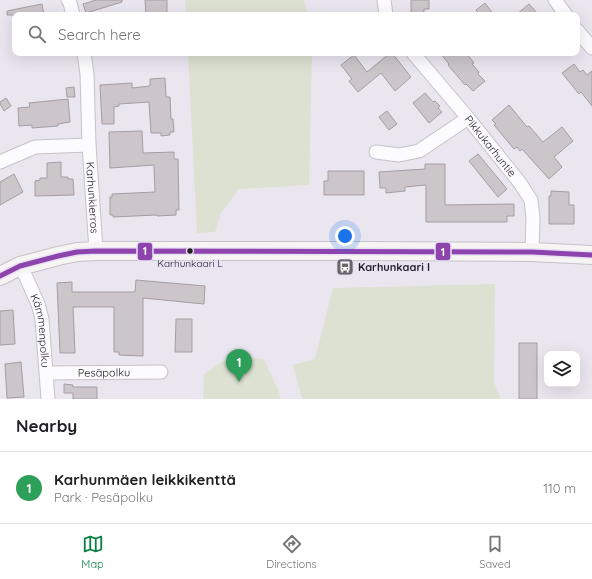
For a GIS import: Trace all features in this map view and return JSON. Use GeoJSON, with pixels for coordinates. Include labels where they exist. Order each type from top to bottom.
{"type":"FeatureCollection","features":[{"type":"Feature","properties":{"kind":"street"},"geometry":{"type":"LineString","coordinates":[[68,0],[73,12]]}},
{"type":"Feature","properties":{"kind":"street"},"geometry":{"type":"LineString","coordinates":[[384,0],[386,12]]}},
{"type":"Feature","properties":{"kind":"street"},"geometry":{"type":"LineString","coordinates":[[555,0],[564,12]]}},
{"type":"Feature","properties":{"kind":"street"},"geometry":{"type":"LineString","coordinates":[[580,34],[592,48]]}},
{"type":"Feature","properties":{"kind":"street","name":"Karhunkierros"},"geometry":{"type":"LineString","coordinates":[[84,56],[87,74],[89,145],[96,251]]}},
{"type":"Feature","properties":{"kind":"street","name":"Pikkukarhuntie"},"geometry":{"type":"LineString","coordinates":[[416,56],[468,118],[520,183],[531,200],[533,218],[532,252]]}},
{"type":"Feature","properties":{"kind":"street"},"geometry":{"type":"LineString","coordinates":[[376,152],[398,155],[419,151],[468,118]]}},
{"type":"Feature","properties":{"kind":"street"},"geometry":{"type":"LineString","coordinates":[[0,162],[35,147],[89,145]]}},
{"type":"Feature","properties":{"kind":"street"},"geometry":{"type":"LineString","coordinates":[[0,276],[20,266],[77,252],[96,251],[532,252],[592,255]]}},
{"type":"Feature","properties":{"kind":"street","name":"Kämmenpolku"},"geometry":{"type":"LineString","coordinates":[[20,266],[38,304],[42,319],[48,399]]}},
{"type":"Feature","properties":{"kind":"street","name":"Pesäpolku"},"geometry":{"type":"LineString","coordinates":[[47,372],[161,372]]}},
{"type":"Feature","properties":{"kind":"green space"},"geometry":{"type":"Polygon","coordinates":[[[185,0],[304,0],[307,12],[186,12],[185,0]]]}},
{"type":"Feature","properties":{"kind":"green space"},"geometry":{"type":"Polygon","coordinates":[[[188,56],[312,56],[309,185],[239,189],[221,213],[215,232],[197,233],[188,56]]]}},
{"type":"Feature","properties":{"kind":"green space"},"geometry":{"type":"Polygon","coordinates":[[[495,284],[494,383],[501,399],[302,399],[293,365],[315,359],[333,288],[495,284]]]}},
{"type":"Feature","properties":{"kind":"green space"},"geometry":{"type":"Polygon","coordinates":[[[255,358],[264,359],[281,399],[203,399],[204,374],[223,361],[255,358]]]}},
{"type":"Feature","properties":{"kind":"building"},"geometry":{"type":"Polygon","coordinates":[[[96,0],[122,0],[122,2],[89,12],[86,12],[83,4],[96,0]]]}},
{"type":"Feature","properties":{"kind":"building"},"geometry":{"type":"Polygon","coordinates":[[[145,0],[167,0],[167,12],[146,12],[145,0]]]}},
{"type":"Feature","properties":{"kind":"building"},"geometry":{"type":"Polygon","coordinates":[[[411,0],[429,0],[429,9],[424,9],[424,12],[411,12],[411,0]]]}},
{"type":"Feature","properties":{"kind":"building"},"geometry":{"type":"Polygon","coordinates":[[[485,3],[492,12],[478,12],[476,10],[485,3]]]}},
{"type":"Feature","properties":{"kind":"building"},"geometry":{"type":"Polygon","coordinates":[[[42,4],[43,12],[12,12],[12,15],[7,15],[7,11],[42,4]]]}},
{"type":"Feature","properties":{"kind":"building"},"geometry":{"type":"Polygon","coordinates":[[[529,4],[536,12],[520,12],[529,4]]]}},
{"type":"Feature","properties":{"kind":"building"},"geometry":{"type":"Polygon","coordinates":[[[355,56],[367,72],[386,56],[394,56],[411,77],[395,91],[381,73],[358,92],[349,81],[352,79],[341,65],[355,56]]]}},
{"type":"Feature","properties":{"kind":"building"},"geometry":{"type":"Polygon","coordinates":[[[442,56],[468,56],[474,63],[472,64],[479,72],[478,74],[485,81],[473,91],[466,84],[465,85],[448,65],[449,64],[442,56]]]}},
{"type":"Feature","properties":{"kind":"building"},"geometry":{"type":"Polygon","coordinates":[[[574,64],[580,72],[583,70],[587,75],[592,71],[592,106],[581,92],[579,94],[562,73],[574,64]]]}},
{"type":"Feature","properties":{"kind":"building"},"geometry":{"type":"Polygon","coordinates":[[[165,78],[166,97],[170,97],[171,119],[173,119],[174,132],[170,132],[170,135],[161,136],[161,133],[151,133],[149,102],[119,104],[119,106],[114,107],[114,124],[102,124],[100,85],[132,83],[132,88],[150,86],[150,79],[165,78]]]}},
{"type":"Feature","properties":{"kind":"building"},"geometry":{"type":"Polygon","coordinates":[[[74,87],[75,97],[67,97],[66,88],[74,87]]]}},
{"type":"Feature","properties":{"kind":"building"},"geometry":{"type":"Polygon","coordinates":[[[425,93],[433,102],[435,101],[440,106],[438,108],[442,112],[429,123],[413,103],[425,93]]]}},
{"type":"Feature","properties":{"kind":"building"},"geometry":{"type":"Polygon","coordinates":[[[6,98],[11,106],[4,111],[0,102],[6,98]]]}},
{"type":"Feature","properties":{"kind":"building"},"geometry":{"type":"Polygon","coordinates":[[[68,99],[70,122],[58,124],[58,126],[32,128],[32,125],[19,126],[18,108],[30,107],[29,103],[68,99]]]}},
{"type":"Feature","properties":{"kind":"building"},"geometry":{"type":"Polygon","coordinates":[[[509,105],[527,127],[529,126],[543,142],[562,127],[573,141],[554,157],[562,167],[549,179],[522,149],[520,151],[517,147],[514,149],[494,125],[496,124],[492,120],[509,105]]]}},
{"type":"Feature","properties":{"kind":"building"},"geometry":{"type":"Polygon","coordinates":[[[387,111],[397,124],[389,130],[379,117],[387,111]]]}},
{"type":"Feature","properties":{"kind":"building"},"geometry":{"type":"Polygon","coordinates":[[[142,131],[143,153],[174,152],[174,159],[178,159],[179,210],[176,210],[176,215],[113,217],[113,215],[110,215],[110,197],[112,197],[112,194],[155,192],[154,165],[110,168],[109,132],[142,131]]]}},
{"type":"Feature","properties":{"kind":"building"},"geometry":{"type":"Polygon","coordinates":[[[478,154],[507,189],[498,197],[469,161],[478,154]]]}},
{"type":"Feature","properties":{"kind":"building"},"geometry":{"type":"Polygon","coordinates":[[[61,162],[61,177],[73,179],[74,195],[35,196],[35,181],[40,180],[40,178],[47,178],[47,163],[61,162]]]}},
{"type":"Feature","properties":{"kind":"building"},"geometry":{"type":"Polygon","coordinates":[[[425,164],[445,164],[445,205],[514,204],[514,216],[507,216],[507,222],[426,222],[426,185],[405,187],[405,191],[386,193],[386,188],[380,188],[379,172],[425,169],[425,164]]]}},
{"type":"Feature","properties":{"kind":"building"},"geometry":{"type":"Polygon","coordinates":[[[328,171],[364,171],[364,195],[324,195],[324,181],[328,181],[328,171]]]}},
{"type":"Feature","properties":{"kind":"building"},"geometry":{"type":"Polygon","coordinates":[[[14,174],[23,192],[0,205],[0,182],[14,174]]]}},
{"type":"Feature","properties":{"kind":"building"},"geometry":{"type":"Polygon","coordinates":[[[551,191],[569,192],[569,205],[574,205],[574,224],[549,224],[549,196],[551,196],[551,191]]]}},
{"type":"Feature","properties":{"kind":"building"},"geometry":{"type":"Polygon","coordinates":[[[136,280],[205,286],[204,304],[143,298],[143,356],[119,355],[119,352],[114,352],[114,307],[73,307],[75,353],[60,353],[57,283],[72,282],[72,292],[135,292],[136,280]]]}},
{"type":"Feature","properties":{"kind":"building"},"geometry":{"type":"Polygon","coordinates":[[[13,310],[15,344],[0,345],[0,311],[13,310]]]}},
{"type":"Feature","properties":{"kind":"building"},"geometry":{"type":"Polygon","coordinates":[[[176,319],[192,319],[192,352],[175,352],[176,319]]]}},
{"type":"Feature","properties":{"kind":"building"},"geometry":{"type":"Polygon","coordinates":[[[519,343],[537,343],[537,399],[519,399],[519,343]]]}},
{"type":"Feature","properties":{"kind":"building"},"geometry":{"type":"Polygon","coordinates":[[[21,362],[24,397],[7,398],[5,364],[21,362]]]}},
{"type":"Feature","properties":{"kind":"building"},"geometry":{"type":"Polygon","coordinates":[[[64,384],[73,385],[73,387],[97,387],[97,399],[73,399],[73,393],[64,393],[64,384]]]}},
{"type":"Feature","properties":{"kind":"transit line","name":"1"},"geometry":{"type":"LineString","coordinates":[[0,276],[20,266],[58,256],[77,252],[96,251],[532,252],[592,255]]}},
{"type":"Feature","properties":{"kind":"place","name":"Karhunkaari L"},"geometry":{"type":"Point","coordinates":[190,251]}},
{"type":"Feature","properties":{"kind":"place","name":"Karhunkaari I"},"geometry":{"type":"Point","coordinates":[345,267]}},
{"type":"Feature","properties":{"kind":"place","name":"Karhunmäen leikkikenttä"},"geometry":{"type":"Point","coordinates":[239,382]}}]}
